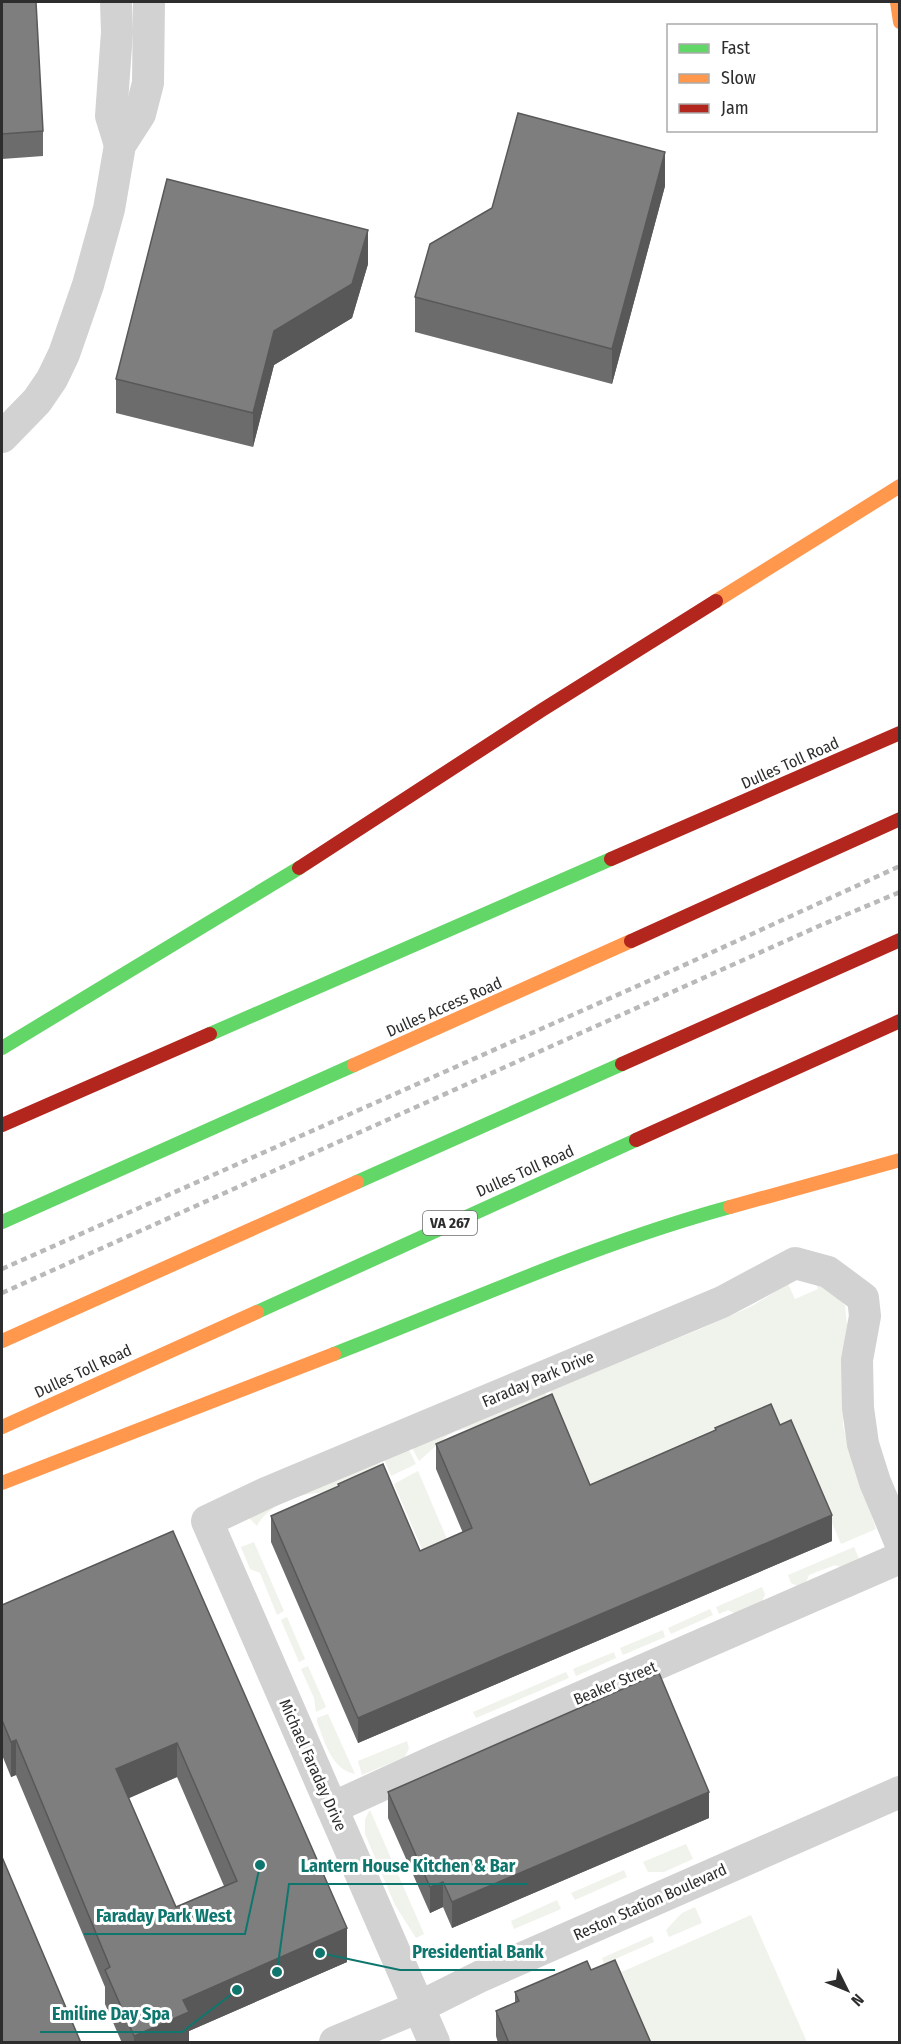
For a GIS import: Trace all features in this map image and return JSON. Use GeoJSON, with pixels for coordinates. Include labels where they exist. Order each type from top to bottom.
{"type":"FeatureCollection","features":[{"type":"Feature","properties":{"kind":"main road"},"geometry":{"type":"LineString","coordinates":[[897,2],[900,22]]}},
{"type":"Feature","properties":{"kind":"main road"},"geometry":{"type":"LineString","coordinates":[[2,1048],[290,874],[542,710],[900,486]]}},
{"type":"Feature","properties":{"kind":"main road","name":"Dulles Toll Road"},"geometry":{"type":"LineString","coordinates":[[2,1125],[900,733]]}},
{"type":"Feature","properties":{"kind":"main road","name":"Dulles Access Road"},"geometry":{"type":"LineString","coordinates":[[2,1222],[900,819]]}},
{"type":"Feature","properties":{"kind":"main road"},"geometry":{"type":"LineString","coordinates":[[2,1341],[900,940]]}},
{"type":"Feature","properties":{"kind":"main road","name":"Dulles Toll Road"},"geometry":{"type":"LineString","coordinates":[[2,1426],[900,1022]]}},
{"type":"Feature","properties":{"kind":"main road"},"geometry":{"type":"LineString","coordinates":[[2,1483],[574,1258],[679,1221],[867,1167],[900,1160]]}},
{"type":"Feature","properties":{"kind":"street"},"geometry":{"type":"LineString","coordinates":[[116,2],[117,32],[111,116],[120,145]]}},
{"type":"Feature","properties":{"kind":"street"},"geometry":{"type":"LineString","coordinates":[[2,437],[37,401],[52,380],[64,354],[88,285],[109,209],[120,145],[140,114],[148,83],[149,2]]}},
{"type":"Feature","properties":{"kind":"street","name":"Faraday Park Drive"},"geometry":{"type":"LineString","coordinates":[[207,1521],[266,1493],[722,1302],[795,1263],[828,1272],[863,1298],[865,1316],[857,1360],[858,1408],[863,1444],[875,1482],[900,1542]]}},
{"type":"Feature","properties":{"kind":"street","name":"Michael Faraday Drive"},"geometry":{"type":"LineString","coordinates":[[207,1521],[434,2043]]}},
{"type":"Feature","properties":{"kind":"street","name":"Beaker Street"},"geometry":{"type":"LineString","coordinates":[[332,1808],[432,1762],[900,1558]]}},
{"type":"Feature","properties":{"kind":"street","name":"Reston Station Boulevard"},"geometry":{"type":"LineString","coordinates":[[335,2043],[418,2007],[481,1976],[900,1792]]}},
{"type":"Feature","properties":{"kind":"shaded area"},"geometry":{"type":"Polygon","coordinates":[[[816,1281],[838,1295],[845,1306],[847,1325],[842,1361],[843,1425],[876,1529],[841,1544],[797,1441],[784,1425],[776,1422],[595,1495],[550,1390],[752,1306],[788,1284],[795,1299],[818,1289],[816,1281]]]}},
{"type":"Feature","properties":{"kind":"shaded area"},"geometry":{"type":"Polygon","coordinates":[[[545,1392],[552,1409],[456,1431],[419,1461],[411,1446],[545,1392]]]}},
{"type":"Feature","properties":{"kind":"shaded area"},"geometry":{"type":"Polygon","coordinates":[[[408,1448],[416,1464],[391,1476],[384,1459],[408,1448]]]}},
{"type":"Feature","properties":{"kind":"shaded area"},"geometry":{"type":"Polygon","coordinates":[[[378,1460],[386,1479],[341,1494],[317,1493],[291,1499],[275,1507],[257,1526],[248,1517],[378,1460]]]}},
{"type":"Feature","properties":{"kind":"shaded area"},"geometry":{"type":"Polygon","coordinates":[[[418,1471],[453,1553],[428,1563],[394,1484],[418,1471]]]}},
{"type":"Feature","properties":{"kind":"shaded area"},"geometry":{"type":"Polygon","coordinates":[[[254,1542],[284,1611],[277,1615],[260,1573],[250,1569],[241,1547],[254,1542]]]}},
{"type":"Feature","properties":{"kind":"shaded area"},"geometry":{"type":"Polygon","coordinates":[[[854,1547],[860,1561],[844,1568],[835,1565],[809,1575],[805,1584],[798,1586],[791,1583],[788,1575],[854,1547]]]}},
{"type":"Feature","properties":{"kind":"shaded area"},"geometry":{"type":"Polygon","coordinates":[[[762,1587],[765,1594],[762,1602],[736,1614],[728,1610],[719,1614],[716,1607],[762,1587]]]}},
{"type":"Feature","properties":{"kind":"shaded area"},"geometry":{"type":"Polygon","coordinates":[[[710,1609],[713,1615],[671,1634],[668,1628],[710,1609]]]}},
{"type":"Feature","properties":{"kind":"shaded area"},"geometry":{"type":"Polygon","coordinates":[[[287,1617],[305,1659],[299,1662],[281,1620],[287,1617]]]}},
{"type":"Feature","properties":{"kind":"shaded area"},"geometry":{"type":"Polygon","coordinates":[[[663,1630],[665,1637],[623,1655],[620,1648],[663,1630]]]}},
{"type":"Feature","properties":{"kind":"shaded area"},"geometry":{"type":"Polygon","coordinates":[[[614,1652],[616,1658],[576,1676],[573,1669],[614,1652]]]}},
{"type":"Feature","properties":{"kind":"shaded area"},"geometry":{"type":"Polygon","coordinates":[[[308,1666],[326,1707],[316,1712],[314,1698],[301,1669],[308,1666]]]}},
{"type":"Feature","properties":{"kind":"shaded area"},"geometry":{"type":"Polygon","coordinates":[[[566,1672],[569,1678],[476,1718],[473,1712],[566,1672]]]}},
{"type":"Feature","properties":{"kind":"shaded area"},"geometry":{"type":"Polygon","coordinates":[[[328,1714],[355,1774],[340,1767],[326,1746],[317,1718],[328,1714]]]}},
{"type":"Feature","properties":{"kind":"shaded area"},"geometry":{"type":"Polygon","coordinates":[[[407,1741],[409,1748],[405,1757],[362,1775],[358,1761],[407,1741]]]}},
{"type":"Feature","properties":{"kind":"shaded area"},"geometry":{"type":"Polygon","coordinates":[[[370,1810],[424,1934],[416,1938],[395,1905],[365,1834],[365,1819],[370,1810]]]}},
{"type":"Feature","properties":{"kind":"shaded area"},"geometry":{"type":"Polygon","coordinates":[[[686,1844],[693,1859],[664,1872],[648,1872],[643,1862],[686,1844]]]}},
{"type":"Feature","properties":{"kind":"shaded area"},"geometry":{"type":"Polygon","coordinates":[[[624,1870],[627,1877],[575,1900],[571,1893],[624,1870]]]}},
{"type":"Feature","properties":{"kind":"shaded area"},"geometry":{"type":"Polygon","coordinates":[[[557,1900],[561,1909],[514,1929],[511,1921],[557,1900]]]}},
{"type":"Feature","properties":{"kind":"shaded area"},"geometry":{"type":"Polygon","coordinates":[[[695,1907],[702,1923],[669,1937],[666,1930],[682,1913],[695,1907]]]}},
{"type":"Feature","properties":{"kind":"shaded area"},"geometry":{"type":"Polygon","coordinates":[[[751,1915],[807,2042],[646,2042],[617,1974],[751,1915]]]}},
{"type":"Feature","properties":{"kind":"shaded area"},"geometry":{"type":"Polygon","coordinates":[[[652,1936],[654,1942],[604,1964],[602,1958],[652,1936]]]}},
{"type":"Feature","properties":{"kind":"building"},"geometry":{"type":"Polygon","coordinates":[[[2,2],[36,2],[43,131],[2,134],[2,2]]]}},
{"type":"Feature","properties":{"kind":"building"},"geometry":{"type":"Polygon","coordinates":[[[518,113],[665,152],[612,349],[415,297],[430,244],[492,208],[518,113]]]}},
{"type":"Feature","properties":{"kind":"building"},"geometry":{"type":"Polygon","coordinates":[[[167,179],[368,230],[352,284],[274,331],[253,413],[116,379],[167,179]]]}},
{"type":"Feature","properties":{"kind":"building"},"geometry":{"type":"Polygon","coordinates":[[[552,1394],[590,1485],[771,1404],[780,1425],[791,1420],[832,1515],[358,1718],[271,1516],[383,1464],[420,1551],[472,1528],[436,1444],[552,1394]]]}},
{"type":"Feature","properties":{"kind":"building"},"geometry":{"type":"Polygon","coordinates":[[[173,1531],[347,1928],[183,2000],[189,2012],[134,2036],[105,1970],[110,1967],[16,1740],[11,1742],[2,1720],[2,1605],[173,1531]],[[177,1743],[116,1769],[176,1907],[237,1881],[177,1743]]]}},
{"type":"Feature","properties":{"kind":"building"},"geometry":{"type":"Polygon","coordinates":[[[659,1673],[709,1792],[452,1902],[443,1882],[430,1887],[388,1792],[659,1673]]]}},
{"type":"Feature","properties":{"kind":"building"},"geometry":{"type":"Polygon","coordinates":[[[2,1857],[81,2043],[2,2043],[2,1857]]]}},
{"type":"Feature","properties":{"kind":"building"},"geometry":{"type":"Polygon","coordinates":[[[615,1960],[651,2043],[509,2043],[496,2011],[519,2001],[515,1992],[587,1961],[591,1970],[615,1960]]]}},
{"type":"Feature","properties":{"kind":"railway"},"geometry":{"type":"LineString","coordinates":[[2,1269],[680,967],[900,866]]}},
{"type":"Feature","properties":{"kind":"railway"},"geometry":{"type":"LineString","coordinates":[[2,1293],[819,926],[900,892]]}},
{"type":"Feature","properties":{"kind":"traffic: fast"},"geometry":{"type":"LineString","coordinates":[[210,1034],[611,859]]}},
{"type":"Feature","properties":{"kind":"traffic: fast"},"geometry":{"type":"LineString","coordinates":[[2,1048],[299,868]]}},
{"type":"Feature","properties":{"kind":"traffic: fast"},"geometry":{"type":"LineString","coordinates":[[357,1182],[622,1064]]}},
{"type":"Feature","properties":{"kind":"traffic: fast"},"geometry":{"type":"LineString","coordinates":[[2,1222],[354,1065]]}},
{"type":"Feature","properties":{"kind":"traffic: fast"},"geometry":{"type":"LineString","coordinates":[[257,1312],[636,1140]]}},
{"type":"Feature","properties":{"kind":"traffic: fast"},"geometry":{"type":"LineString","coordinates":[[334,1354],[580,1256],[629,1238],[730,1207]]}},
{"type":"Feature","properties":{"kind":"traffic: slow"},"geometry":{"type":"LineString","coordinates":[[897,2],[900,22]]}},
{"type":"Feature","properties":{"kind":"traffic: slow"},"geometry":{"type":"LineString","coordinates":[[716,601],[900,486]]}},
{"type":"Feature","properties":{"kind":"traffic: slow"},"geometry":{"type":"LineString","coordinates":[[354,1065],[631,941]]}},
{"type":"Feature","properties":{"kind":"traffic: slow"},"geometry":{"type":"LineString","coordinates":[[730,1207],[900,1160]]}},
{"type":"Feature","properties":{"kind":"traffic: slow"},"geometry":{"type":"LineString","coordinates":[[2,1341],[357,1182]]}},
{"type":"Feature","properties":{"kind":"traffic: slow"},"geometry":{"type":"LineString","coordinates":[[2,1427],[257,1312]]}},
{"type":"Feature","properties":{"kind":"traffic: slow"},"geometry":{"type":"LineString","coordinates":[[2,1483],[334,1354]]}},
{"type":"Feature","properties":{"kind":"traffic: jam"},"geometry":{"type":"LineString","coordinates":[[299,868],[542,710],[716,601]]}},
{"type":"Feature","properties":{"kind":"traffic: jam"},"geometry":{"type":"LineString","coordinates":[[611,859],[900,733]]}},
{"type":"Feature","properties":{"kind":"traffic: jam"},"geometry":{"type":"LineString","coordinates":[[631,941],[900,819]]}},
{"type":"Feature","properties":{"kind":"traffic: jam"},"geometry":{"type":"LineString","coordinates":[[622,1064],[900,940]]}},
{"type":"Feature","properties":{"kind":"traffic: jam"},"geometry":{"type":"LineString","coordinates":[[636,1140],[900,1021]]}},
{"type":"Feature","properties":{"kind":"traffic: jam"},"geometry":{"type":"LineString","coordinates":[[2,1125],[210,1034]]}},
{"type":"Feature","properties":{"kind":"place","name":"Faraday Park West"},"geometry":{"type":"Point","coordinates":[260,1865]}},
{"type":"Feature","properties":{"kind":"place","name":"Presidential Bank"},"geometry":{"type":"Point","coordinates":[320,1953]}},
{"type":"Feature","properties":{"kind":"place","name":"Lantern House Kitchen & Bar"},"geometry":{"type":"Point","coordinates":[277,1972]}},
{"type":"Feature","properties":{"kind":"place","name":"Emiline Day Spa"},"geometry":{"type":"Point","coordinates":[237,1990]}}]}
